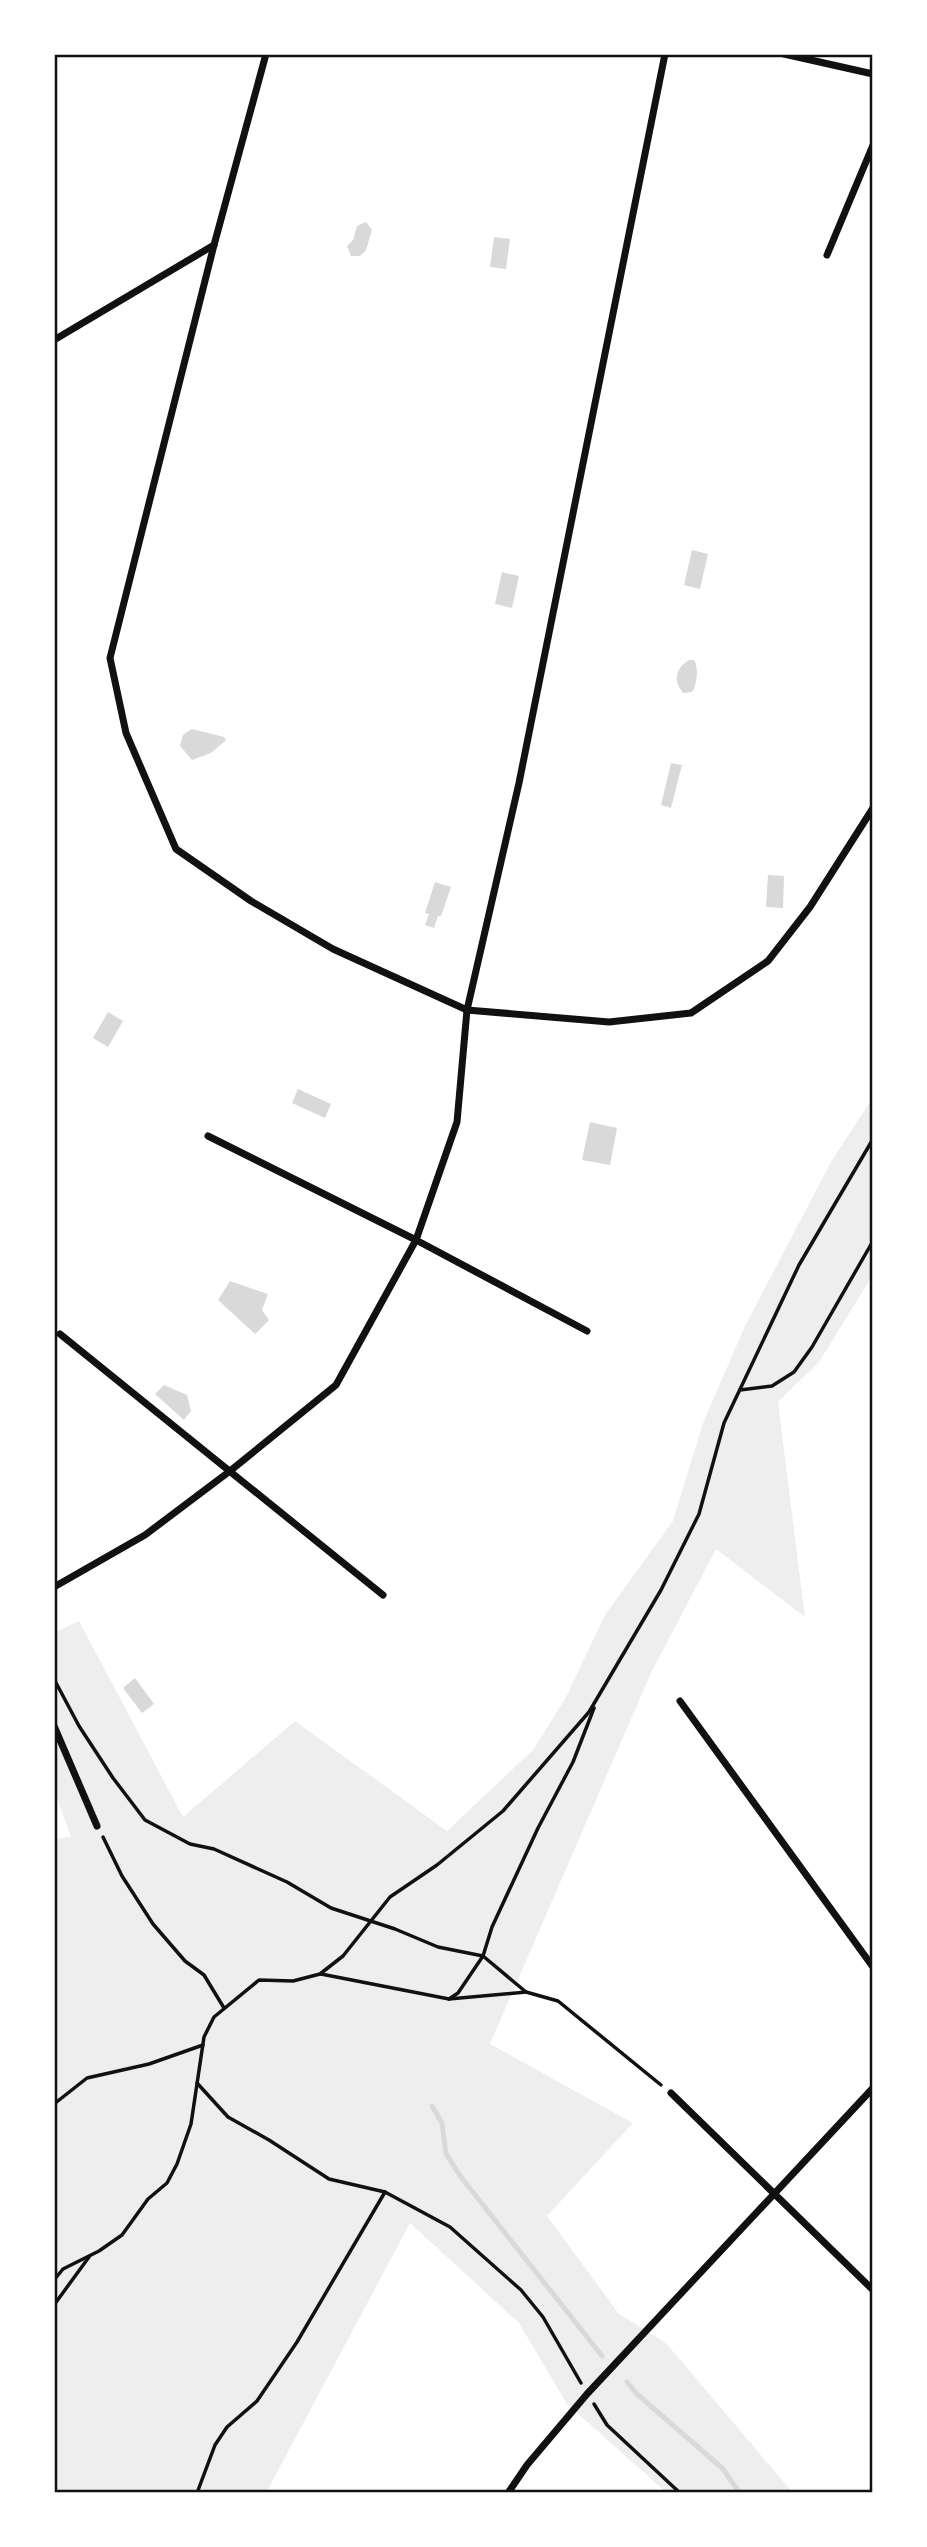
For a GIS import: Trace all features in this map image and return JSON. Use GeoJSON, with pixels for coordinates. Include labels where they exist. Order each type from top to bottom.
{"type":"FeatureCollection","features":[{"type":"Feature","properties":{"kind":"street"},"geometry":{"type":"LineString","coordinates":[[267,54],[214,245],[110,658],[126,733],[176,849],[251,901],[333,949],[467,1010],[609,1022],[691,1013],[768,961],[810,907],[873,807]]}},
{"type":"Feature","properties":{"kind":"street"},"geometry":{"type":"LineString","coordinates":[[54,1587],[145,1535],[230,1471],[336,1385],[416,1240],[457,1122],[467,1010],[519,783],[665,54]]}},
{"type":"Feature","properties":{"kind":"street"},"geometry":{"type":"LineString","coordinates":[[784,54],[873,74]]}},
{"type":"Feature","properties":{"kind":"street"},"geometry":{"type":"LineString","coordinates":[[827,254],[873,145]]}},
{"type":"Feature","properties":{"kind":"street"},"geometry":{"type":"LineString","coordinates":[[54,340],[214,245]]}},
{"type":"Feature","properties":{"kind":"street"},"geometry":{"type":"LineString","coordinates":[[208,1136],[416,1240],[587,1331]]}},
{"type":"Feature","properties":{"kind":"street"},"geometry":{"type":"LineString","coordinates":[[60,1334],[383,1595]]}},
{"type":"Feature","properties":{"kind":"street"},"geometry":{"type":"LineString","coordinates":[[680,1701],[873,1967]]}},
{"type":"Feature","properties":{"kind":"street"},"geometry":{"type":"LineString","coordinates":[[54,1726],[97,1826]]}},
{"type":"Feature","properties":{"kind":"street"},"geometry":{"type":"LineString","coordinates":[[508,2493],[527,2465],[587,2394],[873,2088]]}},
{"type":"Feature","properties":{"kind":"street"},"geometry":{"type":"LineString","coordinates":[[671,2093],[873,2290]]}},
{"type":"Feature","properties":{"kind":"path"},"geometry":{"type":"LineString","coordinates":[[54,2280],[63,2269],[122,2235],[148,2199],[167,2183],[177,2164],[191,2124],[203,2045],[214,2017],[259,1980],[293,1981],[320,1974],[344,1956],[390,1897],[437,1864],[503,1811],[589,1712],[661,1590],[699,1514],[724,1423],[799,1265],[873,1139]]}},
{"type":"Feature","properties":{"kind":"path"},"geometry":{"type":"LineString","coordinates":[[740,1390],[772,1386],[794,1372],[812,1347],[873,1241]]}},
{"type":"Feature","properties":{"kind":"path"},"geometry":{"type":"LineString","coordinates":[[54,1679],[79,1726],[145,1820],[190,1844],[214,1849],[287,1882],[331,1908],[373,1921],[438,1947],[483,1955],[526,1992]]}},
{"type":"Feature","properties":{"kind":"path"},"geometry":{"type":"LineString","coordinates":[[449,1999],[458,1993],[483,1955],[492,1927],[538,1828],[573,1762],[599,1696]]}},
{"type":"Feature","properties":{"kind":"path"},"geometry":{"type":"LineString","coordinates":[[97,1826],[122,1876],[153,1924],[185,1961],[204,1975],[224,2008]]}},
{"type":"Feature","properties":{"kind":"path"},"geometry":{"type":"LineString","coordinates":[[320,1974],[449,1999],[526,1992],[558,2001],[671,2093]]}},
{"type":"Feature","properties":{"kind":"path"},"geometry":{"type":"LineString","coordinates":[[54,2104],[86,2078],[149,2064],[203,2045]]}},
{"type":"Feature","properties":{"kind":"path"},"geometry":{"type":"LineString","coordinates":[[197,2084],[228,2117],[329,2179],[385,2192],[450,2227],[521,2290],[543,2317],[607,2425],[680,2493]]}},
{"type":"Feature","properties":{"kind":"path"},"geometry":{"type":"LineString","coordinates":[[197,2493],[215,2445],[227,2427],[257,2401],[297,2342],[385,2192]]}},
{"type":"Feature","properties":{"kind":"path"},"geometry":{"type":"LineString","coordinates":[[54,2305],[90,2255]]}},
{"type":"Feature","properties":{"kind":"shaded area"},"geometry":{"type":"Polygon","coordinates":[[[366,222],[372,230],[366,250],[360,256],[351,256],[347,246],[353,240],[357,226],[366,222]]]}},
{"type":"Feature","properties":{"kind":"shaded area"},"geometry":{"type":"Polygon","coordinates":[[[494,237],[510,239],[506,269],[490,267],[494,237]]]}},
{"type":"Feature","properties":{"kind":"shaded area"},"geometry":{"type":"Polygon","coordinates":[[[692,550],[708,554],[700,589],[684,585],[692,550]]]}},
{"type":"Feature","properties":{"kind":"shaded area"},"geometry":{"type":"Polygon","coordinates":[[[502,572],[519,576],[512,608],[495,604],[502,572]]]}},
{"type":"Feature","properties":{"kind":"shaded area"},"geometry":{"type":"Polygon","coordinates":[[[689,660],[696,663],[696,681],[692,692],[683,693],[677,675],[689,660]]]}},
{"type":"Feature","properties":{"kind":"shaded area"},"geometry":{"type":"Polygon","coordinates":[[[192,729],[224,737],[226,740],[211,753],[192,760],[180,746],[183,735],[192,729]]]}},
{"type":"Feature","properties":{"kind":"shaded area"},"geometry":{"type":"Polygon","coordinates":[[[671,763],[682,765],[671,808],[661,805],[671,763]]]}},
{"type":"Feature","properties":{"kind":"shaded area"},"geometry":{"type":"Polygon","coordinates":[[[768,875],[784,876],[783,908],[766,907],[768,875]]]}},
{"type":"Feature","properties":{"kind":"shaded area"},"geometry":{"type":"Polygon","coordinates":[[[435,882],[451,887],[434,928],[425,925],[429,914],[425,913],[435,882]]]}},
{"type":"Feature","properties":{"kind":"shaded area"},"geometry":{"type":"Polygon","coordinates":[[[108,1012],[123,1021],[108,1047],[93,1038],[108,1012]]]}},
{"type":"Feature","properties":{"kind":"shaded area"},"geometry":{"type":"Polygon","coordinates":[[[298,1089],[331,1104],[325,1118],[292,1103],[298,1089]]]}},
{"type":"Feature","properties":{"kind":"shaded area"},"geometry":{"type":"Polygon","coordinates":[[[873,1097],[873,1275],[819,1362],[778,1402],[805,1617],[716,1549],[651,1673],[490,2044],[633,2123],[547,2216],[619,2314],[666,2343],[793,2493],[667,2493],[567,2404],[519,2323],[410,2223],[266,2493],[54,2493],[54,1839],[71,1837],[54,1790],[54,1633],[79,1621],[183,1817],[295,1721],[447,1831],[533,1750],[565,1699],[605,1615],[673,1521],[703,1423],[745,1326],[831,1162],[873,1097]]]}},
{"type":"Feature","properties":{"kind":"shaded area"},"geometry":{"type":"Polygon","coordinates":[[[590,1122],[617,1128],[610,1165],[582,1160],[590,1122]]]}},
{"type":"Feature","properties":{"kind":"shaded area"},"geometry":{"type":"Polygon","coordinates":[[[230,1281],[268,1294],[262,1310],[269,1320],[255,1334],[218,1300],[230,1281]]]}},
{"type":"Feature","properties":{"kind":"shaded area"},"geometry":{"type":"Polygon","coordinates":[[[164,1385],[187,1395],[191,1411],[184,1420],[155,1394],[164,1385]]]}},
{"type":"Feature","properties":{"kind":"shaded area"},"geometry":{"type":"Polygon","coordinates":[[[135,1678],[154,1704],[142,1713],[123,1688],[135,1678]]]}},
{"type":"Feature","properties":{"kind":"waterway"},"geometry":{"type":"LineString","coordinates":[[432,2106],[442,2123],[446,2154],[461,2177],[602,2356]]}},
{"type":"Feature","properties":{"kind":"waterway"},"geometry":{"type":"LineString","coordinates":[[627,2382],[637,2394],[722,2468],[740,2493]]}}]}
